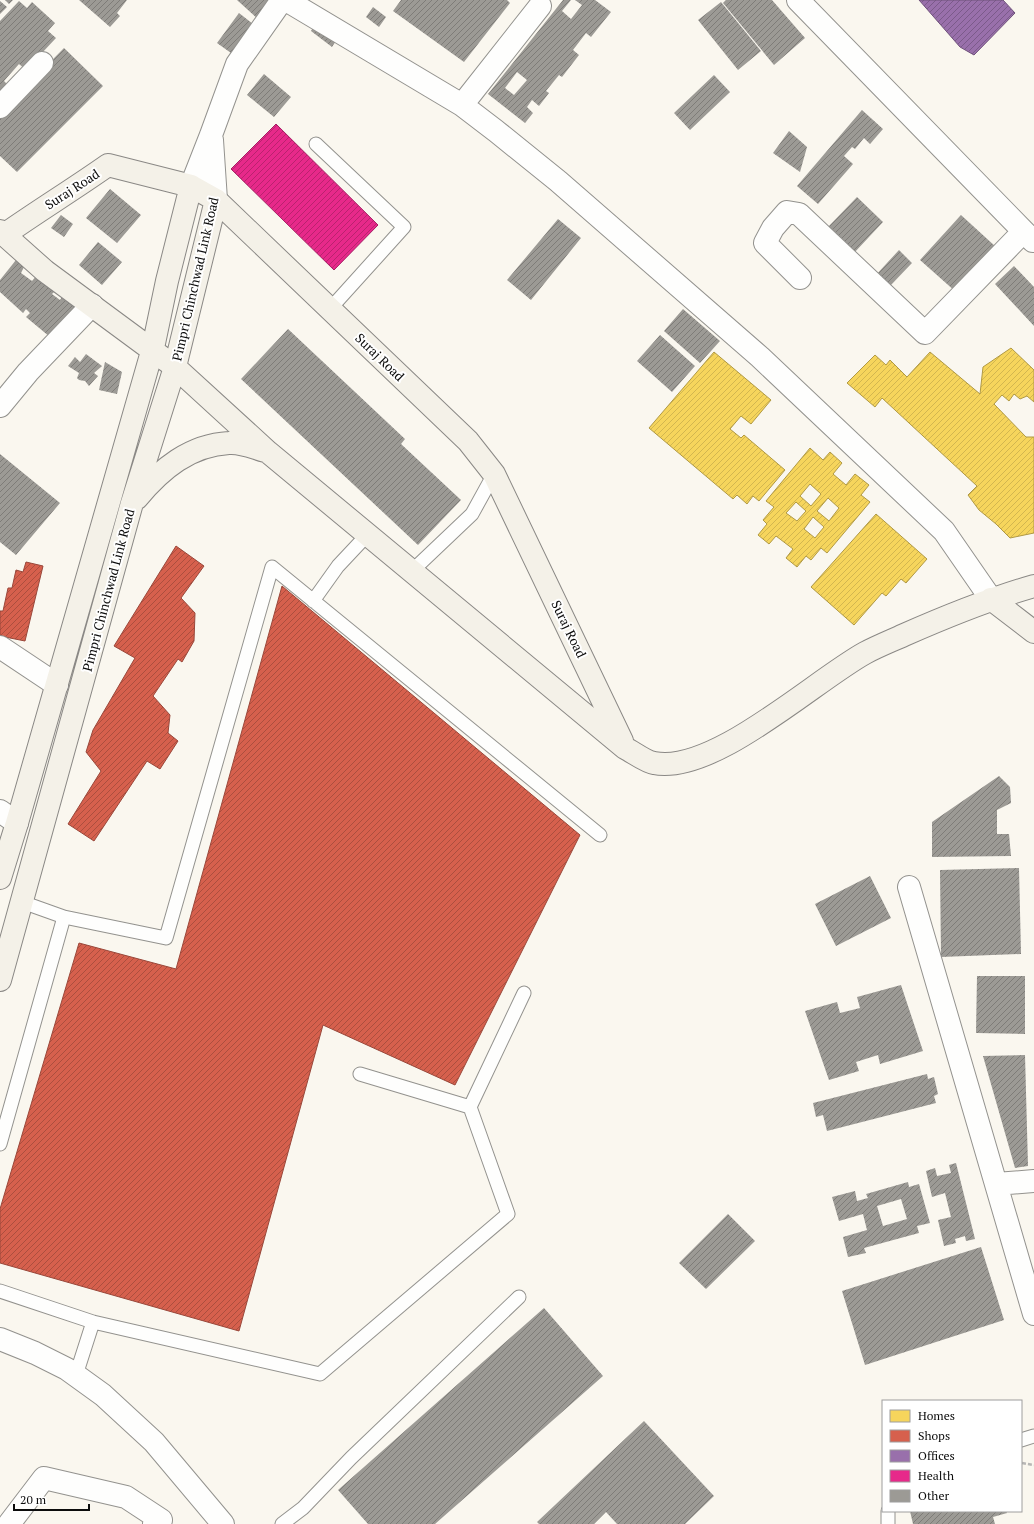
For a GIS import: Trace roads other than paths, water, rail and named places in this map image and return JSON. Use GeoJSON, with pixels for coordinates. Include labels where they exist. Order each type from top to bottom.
{"type":"FeatureCollection","features":[{"type":"Feature","properties":{"kind":"main road","name":"Suraj Road"},"geometry":{"type":"LineString","coordinates":[[1,235],[66,194],[108,165],[190,186],[216,200],[468,441],[494,474],[625,748]]}},
{"type":"Feature","properties":{"kind":"main road","name":"Pimpri Chinchwad Link Road"},"geometry":{"type":"LineString","coordinates":[[0,878],[9,817],[57,685],[153,348],[167,281],[190,186]]}},
{"type":"Feature","properties":{"kind":"main road","name":"Pimpri Chinchwad Link Road"},"geometry":{"type":"LineString","coordinates":[[0,980],[132,503],[175,367],[216,200]]}},
{"type":"Feature","properties":{"kind":"main road"},"geometry":{"type":"LineString","coordinates":[[1,235],[45,271],[153,348],[268,452],[625,748],[654,763],[678,764],[707,755],[757,726],[865,653],[946,616],[991,599],[1034,586]]}},
{"type":"Feature","properties":{"kind":"main road"},"geometry":{"type":"LineString","coordinates":[[110,498],[132,503],[152,480],[165,468],[199,450],[230,443],[246,445],[268,452]]}},
{"type":"Feature","properties":{"kind":"main road"},"geometry":{"type":"LineString","coordinates":[[991,599],[1034,632]]}},
{"type":"Feature","properties":{"kind":"street"},"geometry":{"type":"LineString","coordinates":[[211,135],[237,64],[282,0]]}},
{"type":"Feature","properties":{"kind":"street"},"geometry":{"type":"LineString","coordinates":[[286,0],[462,105],[558,181],[760,356],[944,531],[991,599]]}},
{"type":"Feature","properties":{"kind":"street"},"geometry":{"type":"LineString","coordinates":[[798,0],[1029,237],[925,333],[799,214],[787,212],[774,228],[765,243],[800,278]]}},
{"type":"Feature","properties":{"kind":"street"},"geometry":{"type":"LineString","coordinates":[[462,105],[540,6]]}},
{"type":"Feature","properties":{"kind":"street"},"geometry":{"type":"LineString","coordinates":[[0,107],[42,63]]}},
{"type":"Feature","properties":{"kind":"street","name":"Pimpri Chinchwad Link Road"},"geometry":{"type":"LineString","coordinates":[[190,186],[211,135]]}},
{"type":"Feature","properties":{"kind":"street","name":"Pimpri Chinchwad Link Road"},"geometry":{"type":"LineString","coordinates":[[211,135],[216,200]]}},
{"type":"Feature","properties":{"kind":"street"},"geometry":{"type":"LineString","coordinates":[[0,406],[28,372],[92,305]]}},
{"type":"Feature","properties":{"kind":"street"},"geometry":{"type":"LineString","coordinates":[[0,647],[57,685]]}},
{"type":"Feature","properties":{"kind":"street"},"geometry":{"type":"LineString","coordinates":[[909,887],[1034,1314]]}},
{"type":"Feature","properties":{"kind":"street"},"geometry":{"type":"LineString","coordinates":[[996,1184],[1034,1182]]}},
{"type":"Feature","properties":{"kind":"street"},"geometry":{"type":"LineString","coordinates":[[0,1339],[35,1353],[67,1369],[103,1395],[154,1442],[223,1524]]}},
{"type":"Feature","properties":{"kind":"street"},"geometry":{"type":"LineString","coordinates":[[9,1524],[44,1478],[126,1497],[160,1523]]}},
{"type":"Feature","properties":{"kind":"lane"},"geometry":{"type":"LineString","coordinates":[[316,144],[404,227],[330,309]]}},
{"type":"Feature","properties":{"kind":"lane"},"geometry":{"type":"LineString","coordinates":[[412,571],[472,514],[494,474]]}},
{"type":"Feature","properties":{"kind":"lane"},"geometry":{"type":"LineString","coordinates":[[312,601],[338,566],[368,534]]}},
{"type":"Feature","properties":{"kind":"lane"},"geometry":{"type":"LineString","coordinates":[[22,902],[64,917],[166,938],[272,567],[600,835]]}},
{"type":"Feature","properties":{"kind":"lane"},"geometry":{"type":"LineString","coordinates":[[0,1144],[64,917]]}},
{"type":"Feature","properties":{"kind":"lane"},"geometry":{"type":"LineString","coordinates":[[0,1291],[93,1322],[320,1374],[508,1214],[470,1107],[524,992]]}},
{"type":"Feature","properties":{"kind":"lane"},"geometry":{"type":"LineString","coordinates":[[360,1074],[470,1107]]}},
{"type":"Feature","properties":{"kind":"lane"},"geometry":{"type":"LineString","coordinates":[[282,1524],[303,1508],[356,1454],[519,1297]]}},
{"type":"Feature","properties":{"kind":"lane"},"geometry":{"type":"LineString","coordinates":[[76,1375],[93,1322]]}},
{"type":"Feature","properties":{"kind":"lane"},"geometry":{"type":"LineString","coordinates":[[1022,1440],[1034,1436]]}},
{"type":"Feature","properties":{"kind":"lane"},"geometry":{"type":"LineString","coordinates":[[888,1512],[888,1524]]}}]}
